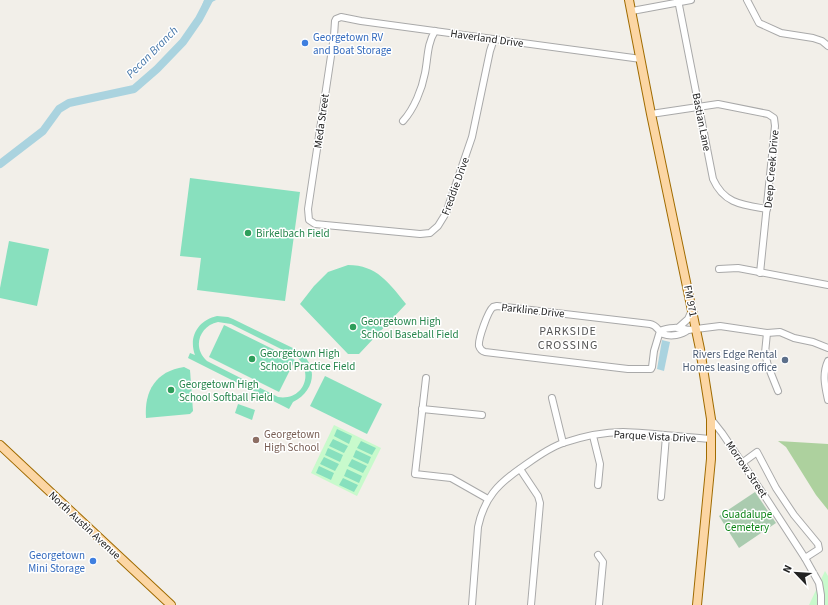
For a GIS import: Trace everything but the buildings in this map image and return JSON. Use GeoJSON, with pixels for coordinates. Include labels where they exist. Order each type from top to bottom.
{"type":"FeatureCollection","features":[{"type":"Feature","properties":{"kind":"main road","name":"FM 971"},"geometry":{"type":"LineString","coordinates":[[629,0],[651,114],[692,309],[692,330],[711,419],[710,475],[698,605]]}},
{"type":"Feature","properties":{"kind":"main road","name":"North Austin Avenue"},"geometry":{"type":"LineString","coordinates":[[0,445],[171,605]]}},
{"type":"Feature","properties":{"kind":"street"},"geometry":{"type":"LineString","coordinates":[[632,11],[678,1],[691,0]]}},
{"type":"Feature","properties":{"kind":"street"},"geometry":{"type":"LineString","coordinates":[[747,0],[759,23],[781,33],[813,38],[822,41],[828,46]]}},
{"type":"Feature","properties":{"kind":"street","name":"Bastian Lane"},"geometry":{"type":"LineString","coordinates":[[678,1],[713,179],[717,188],[724,196],[732,201],[767,209]]}},
{"type":"Feature","properties":{"kind":"street","name":"Haverland Drive"},"geometry":{"type":"LineString","coordinates":[[335,21],[341,17],[641,59]]}},
{"type":"Feature","properties":{"kind":"street","name":"Meda Street"},"geometry":{"type":"LineString","coordinates":[[309,220],[308,209],[335,21]]}},
{"type":"Feature","properties":{"kind":"street"},"geometry":{"type":"LineString","coordinates":[[403,121],[409,114],[425,74],[429,42],[436,31]]}},
{"type":"Feature","properties":{"kind":"street","name":"Freddie Drive"},"geometry":{"type":"LineString","coordinates":[[309,220],[315,224],[412,234],[425,234],[434,230],[446,213],[472,137],[490,51],[494,39]]}},
{"type":"Feature","properties":{"kind":"street","name":"Deep Creek Drive"},"geometry":{"type":"LineString","coordinates":[[651,114],[718,104],[768,114],[774,118],[775,126],[760,273]]}},
{"type":"Feature","properties":{"kind":"street"},"geometry":{"type":"LineString","coordinates":[[719,269],[738,268],[828,285]]}},
{"type":"Feature","properties":{"kind":"street","name":"Parkline Drive"},"geometry":{"type":"LineString","coordinates":[[660,331],[655,347],[652,367],[651,369],[647,370],[482,352],[479,346],[490,311],[493,307],[497,306],[654,324],[664,334],[677,335],[684,334],[692,330]]}},
{"type":"Feature","properties":{"kind":"street"},"geometry":{"type":"LineString","coordinates":[[678,328],[688,319],[692,309]]}},
{"type":"Feature","properties":{"kind":"street"},"geometry":{"type":"LineString","coordinates":[[660,331],[666,328],[692,330],[720,326],[767,333],[784,333],[794,338],[819,344],[828,348]]}},
{"type":"Feature","properties":{"kind":"street"},"geometry":{"type":"LineString","coordinates":[[767,333],[765,353],[768,366],[778,391]]}},
{"type":"Feature","properties":{"kind":"street"},"geometry":{"type":"LineString","coordinates":[[828,361],[824,374],[824,385],[828,400]]}},
{"type":"Feature","properties":{"kind":"street"},"geometry":{"type":"LineString","coordinates":[[426,378],[415,474],[451,478],[488,499]]}},
{"type":"Feature","properties":{"kind":"street"},"geometry":{"type":"LineString","coordinates":[[552,398],[563,443]]}},
{"type":"Feature","properties":{"kind":"street"},"geometry":{"type":"LineString","coordinates":[[422,409],[482,415]]}},
{"type":"Feature","properties":{"kind":"street","name":"Morrow Street"},"geometry":{"type":"LineString","coordinates":[[711,419],[805,558],[819,583],[822,595],[821,605]]}},
{"type":"Feature","properties":{"kind":"street","name":"Parque Vista Drive"},"geometry":{"type":"LineString","coordinates":[[472,605],[480,516],[488,499],[502,482],[520,469],[549,450],[563,443],[593,436],[622,432],[711,439]]}},
{"type":"Feature","properties":{"kind":"street"},"geometry":{"type":"LineString","coordinates":[[593,436],[600,464],[598,485]]}},
{"type":"Feature","properties":{"kind":"street"},"geometry":{"type":"LineString","coordinates":[[661,496],[666,436]]}},
{"type":"Feature","properties":{"kind":"street"},"geometry":{"type":"LineString","coordinates":[[742,463],[757,452],[776,488],[794,516],[818,544],[819,549],[805,558]]}},
{"type":"Feature","properties":{"kind":"street"},"geometry":{"type":"LineString","coordinates":[[520,469],[538,496],[540,504],[531,605]]}},
{"type":"Feature","properties":{"kind":"street"},"geometry":{"type":"LineString","coordinates":[[598,555],[603,562],[599,605]]}},
{"type":"Feature","properties":{"kind":"green space"},"geometry":{"type":"Polygon","coordinates":[[[190,178],[300,192],[285,301],[197,290],[201,258],[180,256],[190,178]]]}},
{"type":"Feature","properties":{"kind":"green space"},"geometry":{"type":"Polygon","coordinates":[[[9,241],[49,249],[37,306],[0,298],[0,288],[9,241]]]}},
{"type":"Feature","properties":{"kind":"green space","name":"Georgetown High School Baseball Field"},"geometry":{"type":"Polygon","coordinates":[[[348,265],[367,268],[375,272],[388,282],[406,304],[359,354],[348,354],[300,304],[314,286],[328,272],[348,265]]]}},
{"type":"Feature","properties":{"kind":"green space"},"geometry":{"type":"Polygon","coordinates":[[[217,316],[233,319],[297,350],[304,356],[309,362],[312,377],[306,391],[301,397],[293,402],[289,409],[188,358],[190,353],[195,355],[193,348],[194,335],[200,325],[217,316]],[[218,322],[211,324],[202,333],[199,344],[200,350],[202,356],[207,361],[278,397],[294,395],[299,391],[305,379],[305,371],[297,357],[231,324],[218,322]]]}},
{"type":"Feature","properties":{"kind":"green space","name":"Georgetown High School Practice Field"},"geometry":{"type":"Polygon","coordinates":[[[224,325],[295,360],[279,392],[209,357],[224,325]]]}},
{"type":"Feature","properties":{"kind":"green space","name":"Georgetown High School Softball Field"},"geometry":{"type":"Polygon","coordinates":[[[184,367],[190,370],[193,411],[190,414],[146,418],[147,399],[154,384],[166,373],[174,369],[184,367]]]}},
{"type":"Feature","properties":{"kind":"green space"},"geometry":{"type":"Polygon","coordinates":[[[325,376],[382,404],[367,434],[310,406],[325,376]]]}},
{"type":"Feature","properties":{"kind":"green space"},"geometry":{"type":"Polygon","coordinates":[[[238,404],[255,410],[252,420],[235,413],[238,404]]]}},
{"type":"Feature","properties":{"kind":"green space"},"geometry":{"type":"Polygon","coordinates":[[[334,425],[381,448],[357,496],[311,473],[334,425]]]}},
{"type":"Feature","properties":{"kind":"green space"},"geometry":{"type":"Polygon","coordinates":[[[337,429],[352,436],[349,444],[334,436],[337,429]]]}},
{"type":"Feature","properties":{"kind":"green space"},"geometry":{"type":"Polygon","coordinates":[[[333,439],[348,446],[344,453],[329,446],[333,439]]]}},
{"type":"Feature","properties":{"kind":"green space"},"geometry":{"type":"Polygon","coordinates":[[[361,441],[376,448],[372,455],[357,448],[361,441]]]}},
{"type":"Feature","properties":{"kind":"green space"},"geometry":{"type":"Polygon","coordinates":[[[778,441],[828,444],[828,510],[816,495],[786,447],[778,441]]]}},
{"type":"Feature","properties":{"kind":"green space"},"geometry":{"type":"Polygon","coordinates":[[[328,448],[343,455],[340,462],[325,455],[328,448]]]}},
{"type":"Feature","properties":{"kind":"green space"},"geometry":{"type":"Polygon","coordinates":[[[356,450],[371,457],[368,464],[353,457],[356,450]]]}},
{"type":"Feature","properties":{"kind":"green space"},"geometry":{"type":"Polygon","coordinates":[[[324,457],[339,464],[335,471],[320,464],[324,457]]]}},
{"type":"Feature","properties":{"kind":"green space"},"geometry":{"type":"Polygon","coordinates":[[[352,459],[367,466],[363,473],[348,466],[352,459]]]}},
{"type":"Feature","properties":{"kind":"green space"},"geometry":{"type":"Polygon","coordinates":[[[319,466],[334,473],[331,480],[316,473],[319,466]]]}},
{"type":"Feature","properties":{"kind":"green space"},"geometry":{"type":"Polygon","coordinates":[[[347,469],[362,476],[359,483],[344,476],[347,469]]]}},
{"type":"Feature","properties":{"kind":"green space"},"geometry":{"type":"Polygon","coordinates":[[[343,478],[358,485],[354,492],[339,485],[343,478]]]}},
{"type":"Feature","properties":{"kind":"green space","name":"Guadalupe Cemetery"},"geometry":{"type":"Polygon","coordinates":[[[755,492],[776,523],[739,548],[719,516],[755,492]]]}},
{"type":"Feature","properties":{"kind":"green space"},"geometry":{"type":"Polygon","coordinates":[[[825,571],[828,576],[828,605],[809,605],[825,571]]]}},
{"type":"Feature","properties":{"kind":"water"},"geometry":{"type":"Polygon","coordinates":[[[204,0],[216,0],[210,3],[205,15],[193,29],[204,0]]]}},
{"type":"Feature","properties":{"kind":"water"},"geometry":{"type":"Polygon","coordinates":[[[662,340],[670,342],[664,371],[657,369],[662,340]]]}},
{"type":"Feature","properties":{"kind":"waterway","name":"Pecan Branch"},"geometry":{"type":"LineString","coordinates":[[0,164],[43,131],[59,109],[69,103],[134,89],[157,69],[183,42],[199,19],[209,0]]}},
{"type":"Feature","properties":{"kind":"place","name":"Georgetown RV and Boat Storage"},"geometry":{"type":"Point","coordinates":[305,43]}},
{"type":"Feature","properties":{"kind":"place","name":"Birkelbach Field"},"geometry":{"type":"Point","coordinates":[248,233]}},
{"type":"Feature","properties":{"kind":"place","name":"Georgetown High School Baseball Field"},"geometry":{"type":"Point","coordinates":[353,327]}},
{"type":"Feature","properties":{"kind":"place","name":"Georgetown High School Practice Field"},"geometry":{"type":"Point","coordinates":[252,359]}},
{"type":"Feature","properties":{"kind":"place","name":"Rivers Edge Rental Homes leasing office"},"geometry":{"type":"Point","coordinates":[785,360]}},
{"type":"Feature","properties":{"kind":"place","name":"Georgetown High School Softball Field"},"geometry":{"type":"Point","coordinates":[171,390]}},
{"type":"Feature","properties":{"kind":"place","name":"Georgetown High School"},"geometry":{"type":"Point","coordinates":[256,440]}},
{"type":"Feature","properties":{"kind":"place","name":"Georgetown Mini Storage"},"geometry":{"type":"Point","coordinates":[93,561]}},
{"type":"Feature","properties":{"kind":"district","name":"PARKSIDE CROSSING"},"geometry":{"type":"Point","coordinates":[568,338]}}]}
